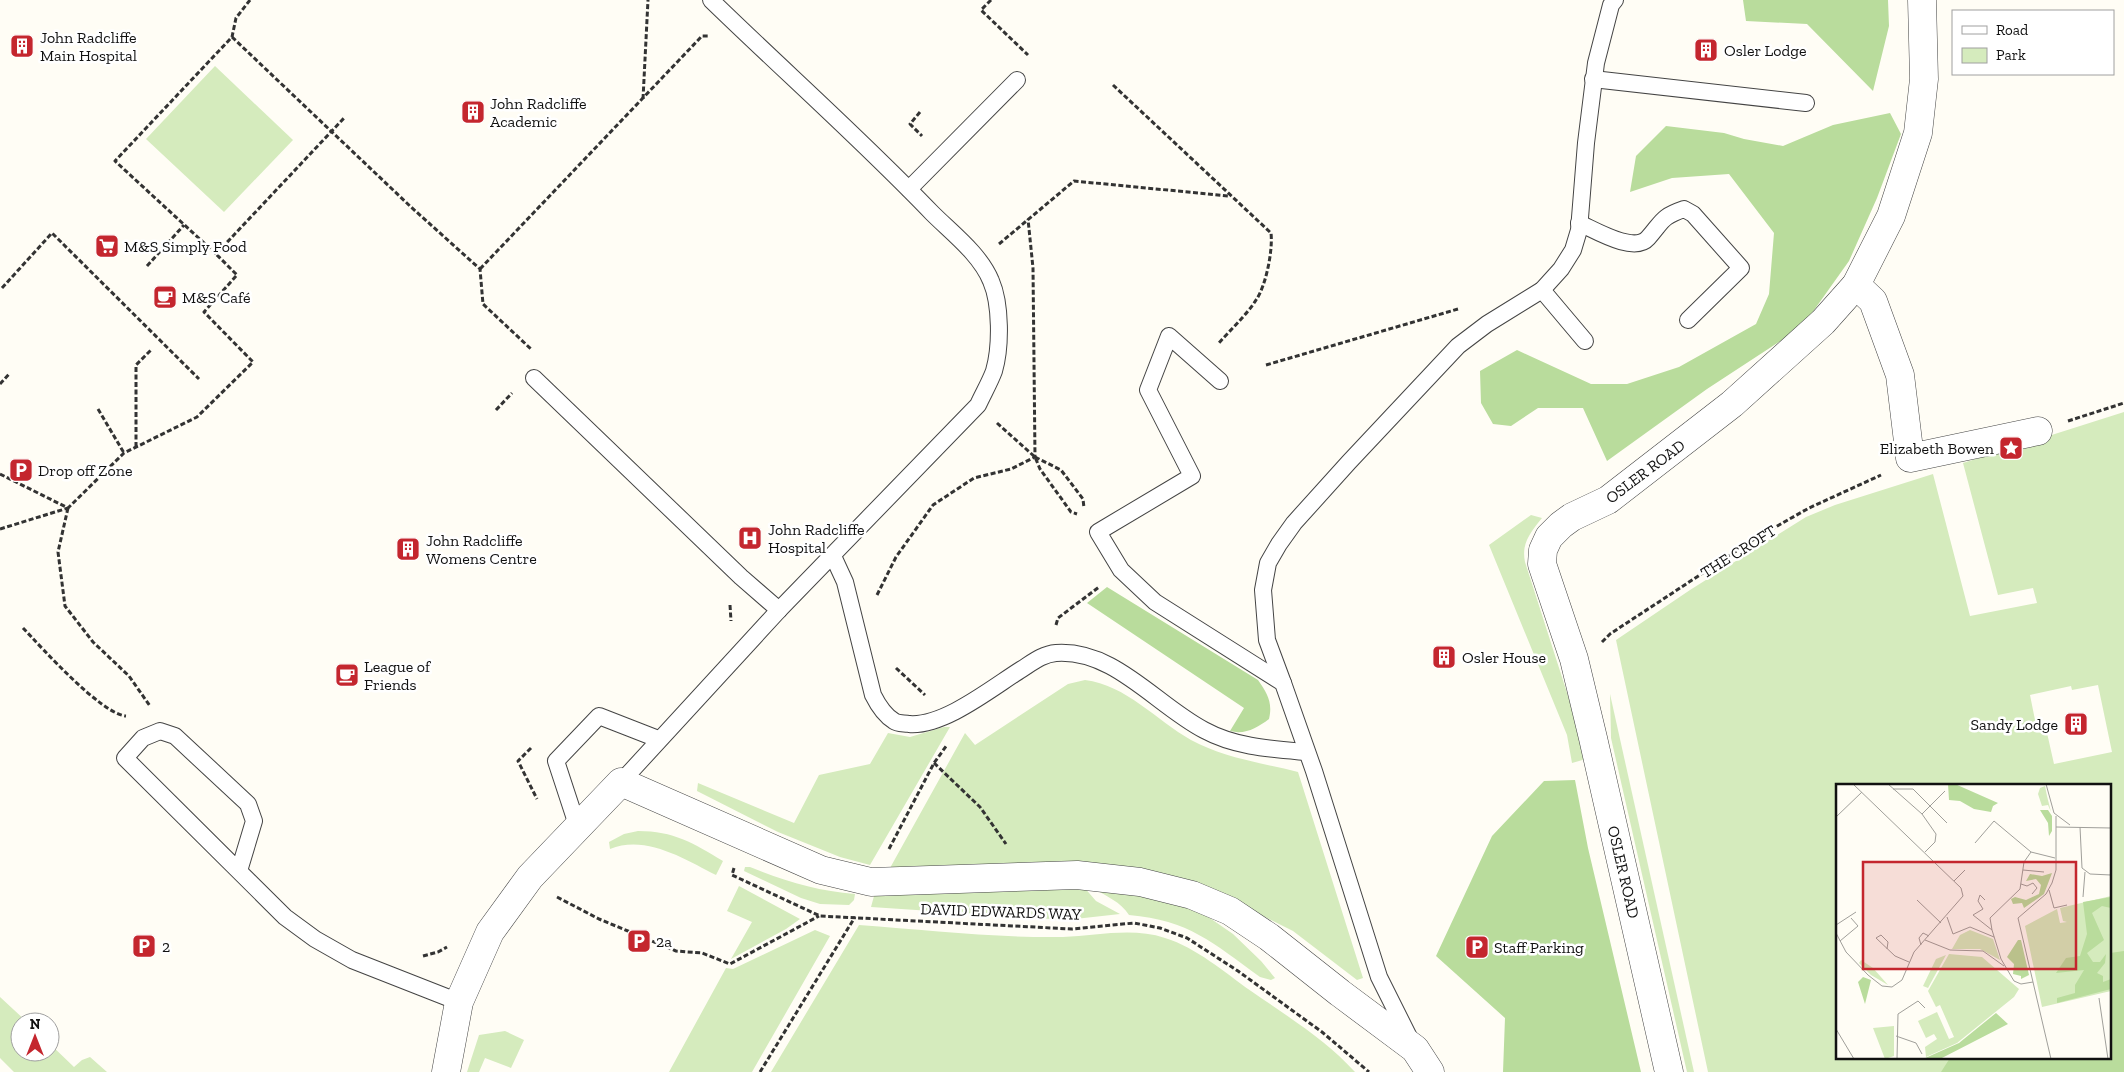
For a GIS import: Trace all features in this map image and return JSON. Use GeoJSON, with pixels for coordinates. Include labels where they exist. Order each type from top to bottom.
{"type":"FeatureCollection","features":[{"type":"Feature","properties":{"kind":"street","name":"OSLER ROAD"},"geometry":{"type":"LineString","coordinates":[[1669,1072],[1574,659],[1542,564],[1543,550],[1549,537],[1572,517],[1608,500],[1732,404],[1823,322],[1856,285],[1891,216],[1918,133],[1924,79],[1922,0]]}},
{"type":"Feature","properties":{"kind":"street"},"geometry":{"type":"LineString","coordinates":[[1856,285],[1873,301],[1900,375],[1910,458],[2038,431]]}},
{"type":"Feature","properties":{"kind":"street"},"geometry":{"type":"LineString","coordinates":[[446,1072],[460,1002],[490,932],[530,877],[621,782],[821,870],[871,882],[1077,874],[1140,882],[1192,895],[1230,911],[1269,937],[1415,1049],[1430,1072]]}},
{"type":"Feature","properties":{"kind":"lane"},"geometry":{"type":"LineString","coordinates":[[621,782],[779,610],[978,405],[994,370],[998,324],[992,286],[979,260],[909,189],[711,0]]}},
{"type":"Feature","properties":{"kind":"lane"},"geometry":{"type":"LineString","coordinates":[[1415,1049],[1379,977],[1314,771],[1267,640],[1262,590],[1268,563],[1294,523],[1414,392],[1458,346],[1487,324],[1542,290],[1562,269],[1573,250],[1579,223],[1593,79],[1602,33],[1611,5],[1615,0]]}},
{"type":"Feature","properties":{"kind":"lane"},"geometry":{"type":"LineString","coordinates":[[1593,79],[1806,103]]}},
{"type":"Feature","properties":{"kind":"lane"},"geometry":{"type":"LineString","coordinates":[[909,189],[1017,80]]}},
{"type":"Feature","properties":{"kind":"lane"},"geometry":{"type":"LineString","coordinates":[[1579,223],[1619,241],[1637,244],[1647,239],[1657,225],[1668,215],[1684,210],[1693,214],[1741,268],[1688,320]]}},
{"type":"Feature","properties":{"kind":"lane"},"geometry":{"type":"LineString","coordinates":[[1542,290],[1585,341]]}},
{"type":"Feature","properties":{"kind":"lane"},"geometry":{"type":"LineString","coordinates":[[1220,381],[1169,336],[1148,390],[1192,476],[1098,532],[1121,570],[1155,602],[1283,683]]}},
{"type":"Feature","properties":{"kind":"lane"},"geometry":{"type":"LineString","coordinates":[[534,378],[741,578],[779,610]]}},
{"type":"Feature","properties":{"kind":"lane"},"geometry":{"type":"LineString","coordinates":[[833,556],[845,582],[873,696],[882,711],[895,722],[916,724],[963,708],[1000,682],[1046,654],[1070,652],[1094,659],[1120,672],[1203,730],[1228,741],[1306,752]]}},
{"type":"Feature","properties":{"kind":"lane"},"geometry":{"type":"LineString","coordinates":[[578,828],[556,762],[600,716],[658,740]]}},
{"type":"Feature","properties":{"kind":"lane"},"geometry":{"type":"LineString","coordinates":[[233,865],[248,845],[254,821],[248,804],[175,736],[160,731],[143,738],[124,758],[285,917],[315,939],[352,960],[460,1002]]}},
{"type":"Feature","properties":{"kind":"path"},"geometry":{"type":"LineString","coordinates":[[0,529],[68,508],[124,453],[197,417],[253,362],[204,312],[237,275],[115,160],[232,37],[236,18],[250,0]]}},
{"type":"Feature","properties":{"kind":"path"},"geometry":{"type":"LineString","coordinates":[[643,99],[648,0]]}},
{"type":"Feature","properties":{"kind":"path"},"geometry":{"type":"LineString","coordinates":[[991,0],[982,10],[1034,62],[1017,80]]}},
{"type":"Feature","properties":{"kind":"path"},"geometry":{"type":"LineString","coordinates":[[480,269],[702,36],[748,36]]}},
{"type":"Feature","properties":{"kind":"path"},"geometry":{"type":"LineString","coordinates":[[232,37],[411,207],[480,269],[483,304],[544,361],[530,375],[534,378]]}},
{"type":"Feature","properties":{"kind":"path"},"geometry":{"type":"LineString","coordinates":[[1113,85],[1270,233],[1272,245],[1268,269],[1257,299],[1200,364]]}},
{"type":"Feature","properties":{"kind":"path"},"geometry":{"type":"LineString","coordinates":[[920,112],[910,124],[923,137]]}},
{"type":"Feature","properties":{"kind":"path"},"geometry":{"type":"LineString","coordinates":[[216,254],[345,116]]}},
{"type":"Feature","properties":{"kind":"path"},"geometry":{"type":"LineString","coordinates":[[979,260],[1074,181],[1230,197]]}},
{"type":"Feature","properties":{"kind":"path"},"geometry":{"type":"LineString","coordinates":[[1028,219],[1033,268],[1035,457],[1040,469],[1071,512],[1085,516],[1098,532]]}},
{"type":"Feature","properties":{"kind":"path"},"geometry":{"type":"LineString","coordinates":[[146,266],[184,225]]}},
{"type":"Feature","properties":{"kind":"path"},"geometry":{"type":"LineString","coordinates":[[2,288],[52,233],[199,379]]}},
{"type":"Feature","properties":{"kind":"path"},"geometry":{"type":"LineString","coordinates":[[1266,365],[1462,308]]}},
{"type":"Feature","properties":{"kind":"path"},"geometry":{"type":"LineString","coordinates":[[136,447],[136,365],[152,350]]}},
{"type":"Feature","properties":{"kind":"path"},"geometry":{"type":"LineString","coordinates":[[0,384],[10,373]]}},
{"type":"Feature","properties":{"kind":"path"},"geometry":{"type":"LineString","coordinates":[[2038,431],[2124,402]]}},
{"type":"Feature","properties":{"kind":"path"},"geometry":{"type":"LineString","coordinates":[[978,405],[1035,457],[1062,470],[1083,499]]}},
{"type":"Feature","properties":{"kind":"path"},"geometry":{"type":"LineString","coordinates":[[98,409],[124,453]]}},
{"type":"Feature","properties":{"kind":"path"},"geometry":{"type":"LineString","coordinates":[[876,597],[896,557],[933,505],[974,478],[1011,469],[1035,457]]}},
{"type":"Feature","properties":{"kind":"path","name":"THE CROFT"},"geometry":{"type":"LineString","coordinates":[[1574,659],[1756,538],[1809,508],[1866,483],[1910,458]]}},
{"type":"Feature","properties":{"kind":"path"},"geometry":{"type":"LineString","coordinates":[[0,474],[68,508]]}},
{"type":"Feature","properties":{"kind":"path"},"geometry":{"type":"LineString","coordinates":[[68,508],[58,552],[65,606],[93,642],[129,676],[153,711]]}},
{"type":"Feature","properties":{"kind":"path"},"geometry":{"type":"LineString","coordinates":[[1046,654],[1058,618],[1121,570]]}},
{"type":"Feature","properties":{"kind":"path"},"geometry":{"type":"LineString","coordinates":[[730,624],[731,608],[728,593],[741,578]]}},
{"type":"Feature","properties":{"kind":"path"},"geometry":{"type":"LineString","coordinates":[[23,628],[68,674],[103,705],[122,716],[131,716]]}},
{"type":"Feature","properties":{"kind":"path"},"geometry":{"type":"LineString","coordinates":[[893,662],[897,669],[921,692],[934,700],[942,716]]}},
{"type":"Feature","properties":{"kind":"path"},"geometry":{"type":"LineString","coordinates":[[760,1072],[855,917],[871,882],[934,763],[959,727],[963,708]]}},
{"type":"Feature","properties":{"kind":"path"},"geometry":{"type":"LineString","coordinates":[[537,742],[518,762],[541,806]]}},
{"type":"Feature","properties":{"kind":"path"},"geometry":{"type":"LineString","coordinates":[[530,877],[558,898],[599,919],[676,951],[702,953],[730,964],[820,916]]}},
{"type":"Feature","properties":{"kind":"path","name":"DAVID EDWARDS WAY"},"geometry":{"type":"LineString","coordinates":[[855,917],[1072,929],[1134,923],[1160,928],[1187,938],[1238,970],[1322,1032],[1369,1072]]}},
{"type":"Feature","properties":{"kind":"path"},"geometry":{"type":"LineString","coordinates":[[418,956],[438,952],[452,943]]}},
{"type":"Feature","properties":{"kind":"green space"},"geometry":{"type":"Polygon","coordinates":[[[1743,0],[1888,0],[1889,26],[1873,91],[1807,24],[1746,21],[1743,0]]]}},
{"type":"Feature","properties":{"kind":"green space"},"geometry":{"type":"Polygon","coordinates":[[[215,66],[293,140],[224,212],[146,139],[215,66]]]}},
{"type":"Feature","properties":{"kind":"green space"},"geometry":{"type":"Polygon","coordinates":[[[1890,113],[1901,134],[1877,198],[1849,261],[1802,327],[1707,389],[1607,461],[1583,408],[1538,408],[1511,426],[1493,424],[1481,403],[1480,371],[1517,350],[1591,384],[1627,384],[1679,367],[1756,324],[1769,294],[1774,233],[1729,174],[1672,178],[1630,192],[1636,156],[1666,126],[1724,133],[1744,139],[1783,146],[1833,125],[1890,113]]]}},
{"type":"Feature","properties":{"kind":"green space"},"geometry":{"type":"Polygon","coordinates":[[[2124,412],[2124,1072],[1708,1072],[1616,640],[1690,590],[1806,517],[1835,505],[1933,474],[1970,616],[2037,603],[2033,588],[1998,595],[1963,463],[2124,412]],[[2098,685],[2072,690],[2071,686],[2030,695],[2036,725],[2045,724],[2054,764],[2112,752],[2098,685]]]}},
{"type":"Feature","properties":{"kind":"green space"},"geometry":{"type":"Polygon","coordinates":[[[1531,515],[1542,518],[1526,543],[1524,549],[1525,562],[1578,727],[1586,759],[1572,763],[1567,735],[1489,545],[1531,515]]]}},
{"type":"Feature","properties":{"kind":"green space"},"geometry":{"type":"Polygon","coordinates":[[[1107,587],[1258,680],[1268,698],[1270,708],[1269,719],[1251,730],[1241,732],[1230,731],[1244,708],[1087,603],[1107,587]]]}},
{"type":"Feature","properties":{"kind":"green space"},"geometry":{"type":"Polygon","coordinates":[[[1085,680],[1100,683],[1127,696],[1178,732],[1204,746],[1243,759],[1298,772],[1363,978],[1357,980],[1293,931],[1217,893],[890,868],[965,733],[975,745],[1068,684],[1085,680]]]}},
{"type":"Feature","properties":{"kind":"green space"},"geometry":{"type":"Polygon","coordinates":[[[1610,694],[1694,1072],[1687,1072],[1611,738],[1610,694]]]}},
{"type":"Feature","properties":{"kind":"green space"},"geometry":{"type":"Polygon","coordinates":[[[950,727],[870,865],[840,857],[778,832],[697,791],[698,783],[794,823],[819,775],[870,764],[888,733],[910,737],[950,727]]]}},
{"type":"Feature","properties":{"kind":"green space"},"geometry":{"type":"Polygon","coordinates":[[[1575,780],[1588,848],[1641,1072],[1503,1072],[1505,1018],[1436,956],[1492,836],[1544,781],[1575,780]]]}},
{"type":"Feature","properties":{"kind":"green space"},"geometry":{"type":"Polygon","coordinates":[[[638,831],[662,833],[683,839],[723,861],[716,875],[678,856],[651,846],[623,845],[610,849],[609,842],[624,834],[638,831]]]}},
{"type":"Feature","properties":{"kind":"green space"},"geometry":{"type":"Polygon","coordinates":[[[745,867],[815,888],[855,894],[854,900],[849,905],[820,904],[801,898],[744,871],[745,867]]]}},
{"type":"Feature","properties":{"kind":"green space"},"geometry":{"type":"Polygon","coordinates":[[[739,886],[800,919],[786,929],[731,959],[752,922],[727,911],[739,886]]]}},
{"type":"Feature","properties":{"kind":"green space"},"geometry":{"type":"Polygon","coordinates":[[[1083,886],[1096,901],[1120,914],[1066,920],[871,907],[874,896],[1083,886]]]}},
{"type":"Feature","properties":{"kind":"green space"},"geometry":{"type":"Polygon","coordinates":[[[1093,888],[1183,903],[1204,914],[1233,934],[1261,961],[1275,978],[1271,980],[1260,977],[1214,944],[1184,928],[1168,922],[1129,915],[1118,903],[1093,888]]]}},
{"type":"Feature","properties":{"kind":"green space"},"geometry":{"type":"Polygon","coordinates":[[[859,925],[1012,936],[1063,937],[1140,933],[1165,938],[1199,954],[1292,1019],[1332,1049],[1355,1072],[771,1072],[859,925]]]}},
{"type":"Feature","properties":{"kind":"green space"},"geometry":{"type":"Polygon","coordinates":[[[815,930],[830,936],[752,1072],[669,1072],[726,968],[733,969],[815,930]]]}},
{"type":"Feature","properties":{"kind":"green space"},"geometry":{"type":"Polygon","coordinates":[[[2124,951],[2124,1072],[1941,1072],[1949,1060],[2112,1060],[2112,953],[2124,951]]]}},
{"type":"Feature","properties":{"kind":"green space"},"geometry":{"type":"Polygon","coordinates":[[[0,997],[16,1012],[10,1012],[10,1062],[60,1062],[60,1054],[74,1067],[82,1060],[90,1057],[107,1072],[14,1072],[0,1058],[0,997]]]}},
{"type":"Feature","properties":{"kind":"green space"},"geometry":{"type":"Polygon","coordinates":[[[505,1031],[524,1040],[511,1068],[485,1058],[479,1072],[467,1072],[479,1035],[505,1031]]]}},
{"type":"Feature","properties":{"kind":"place","name":"John Radcliffe Main Hospital"},"geometry":{"type":"Point","coordinates":[22,46]}},
{"type":"Feature","properties":{"kind":"place","name":"Osler Lodge"},"geometry":{"type":"Point","coordinates":[1706,50]}},
{"type":"Feature","properties":{"kind":"place","name":"John Radcliffe Academic"},"geometry":{"type":"Point","coordinates":[473,112]}},
{"type":"Feature","properties":{"kind":"place","name":"M&S Simply Food"},"geometry":{"type":"Point","coordinates":[107,246]}},
{"type":"Feature","properties":{"kind":"place","name":"M&S Café"},"geometry":{"type":"Point","coordinates":[165,297]}},
{"type":"Feature","properties":{"kind":"place","name":"Elizabeth Bowen"},"geometry":{"type":"Point","coordinates":[2011,448]}},
{"type":"Feature","properties":{"kind":"place","name":"Drop off Zone"},"geometry":{"type":"Point","coordinates":[21,470]}},
{"type":"Feature","properties":{"kind":"place","name":"John Radcliffe Hospital"},"geometry":{"type":"Point","coordinates":[750,538]}},
{"type":"Feature","properties":{"kind":"place","name":"John Radcliffe Womens Centre"},"geometry":{"type":"Point","coordinates":[408,549]}},
{"type":"Feature","properties":{"kind":"place","name":"Osler House"},"geometry":{"type":"Point","coordinates":[1444,657]}},
{"type":"Feature","properties":{"kind":"place","name":"League of Friends"},"geometry":{"type":"Point","coordinates":[347,675]}},
{"type":"Feature","properties":{"kind":"place","name":"Sandy Lodge"},"geometry":{"type":"Point","coordinates":[2076,724]}},
{"type":"Feature","properties":{"kind":"place","name":"2a"},"geometry":{"type":"Point","coordinates":[639,941]}},
{"type":"Feature","properties":{"kind":"place","name":"2"},"geometry":{"type":"Point","coordinates":[144,946]}},
{"type":"Feature","properties":{"kind":"place","name":"Staff Parking"},"geometry":{"type":"Point","coordinates":[1477,947]}}]}
